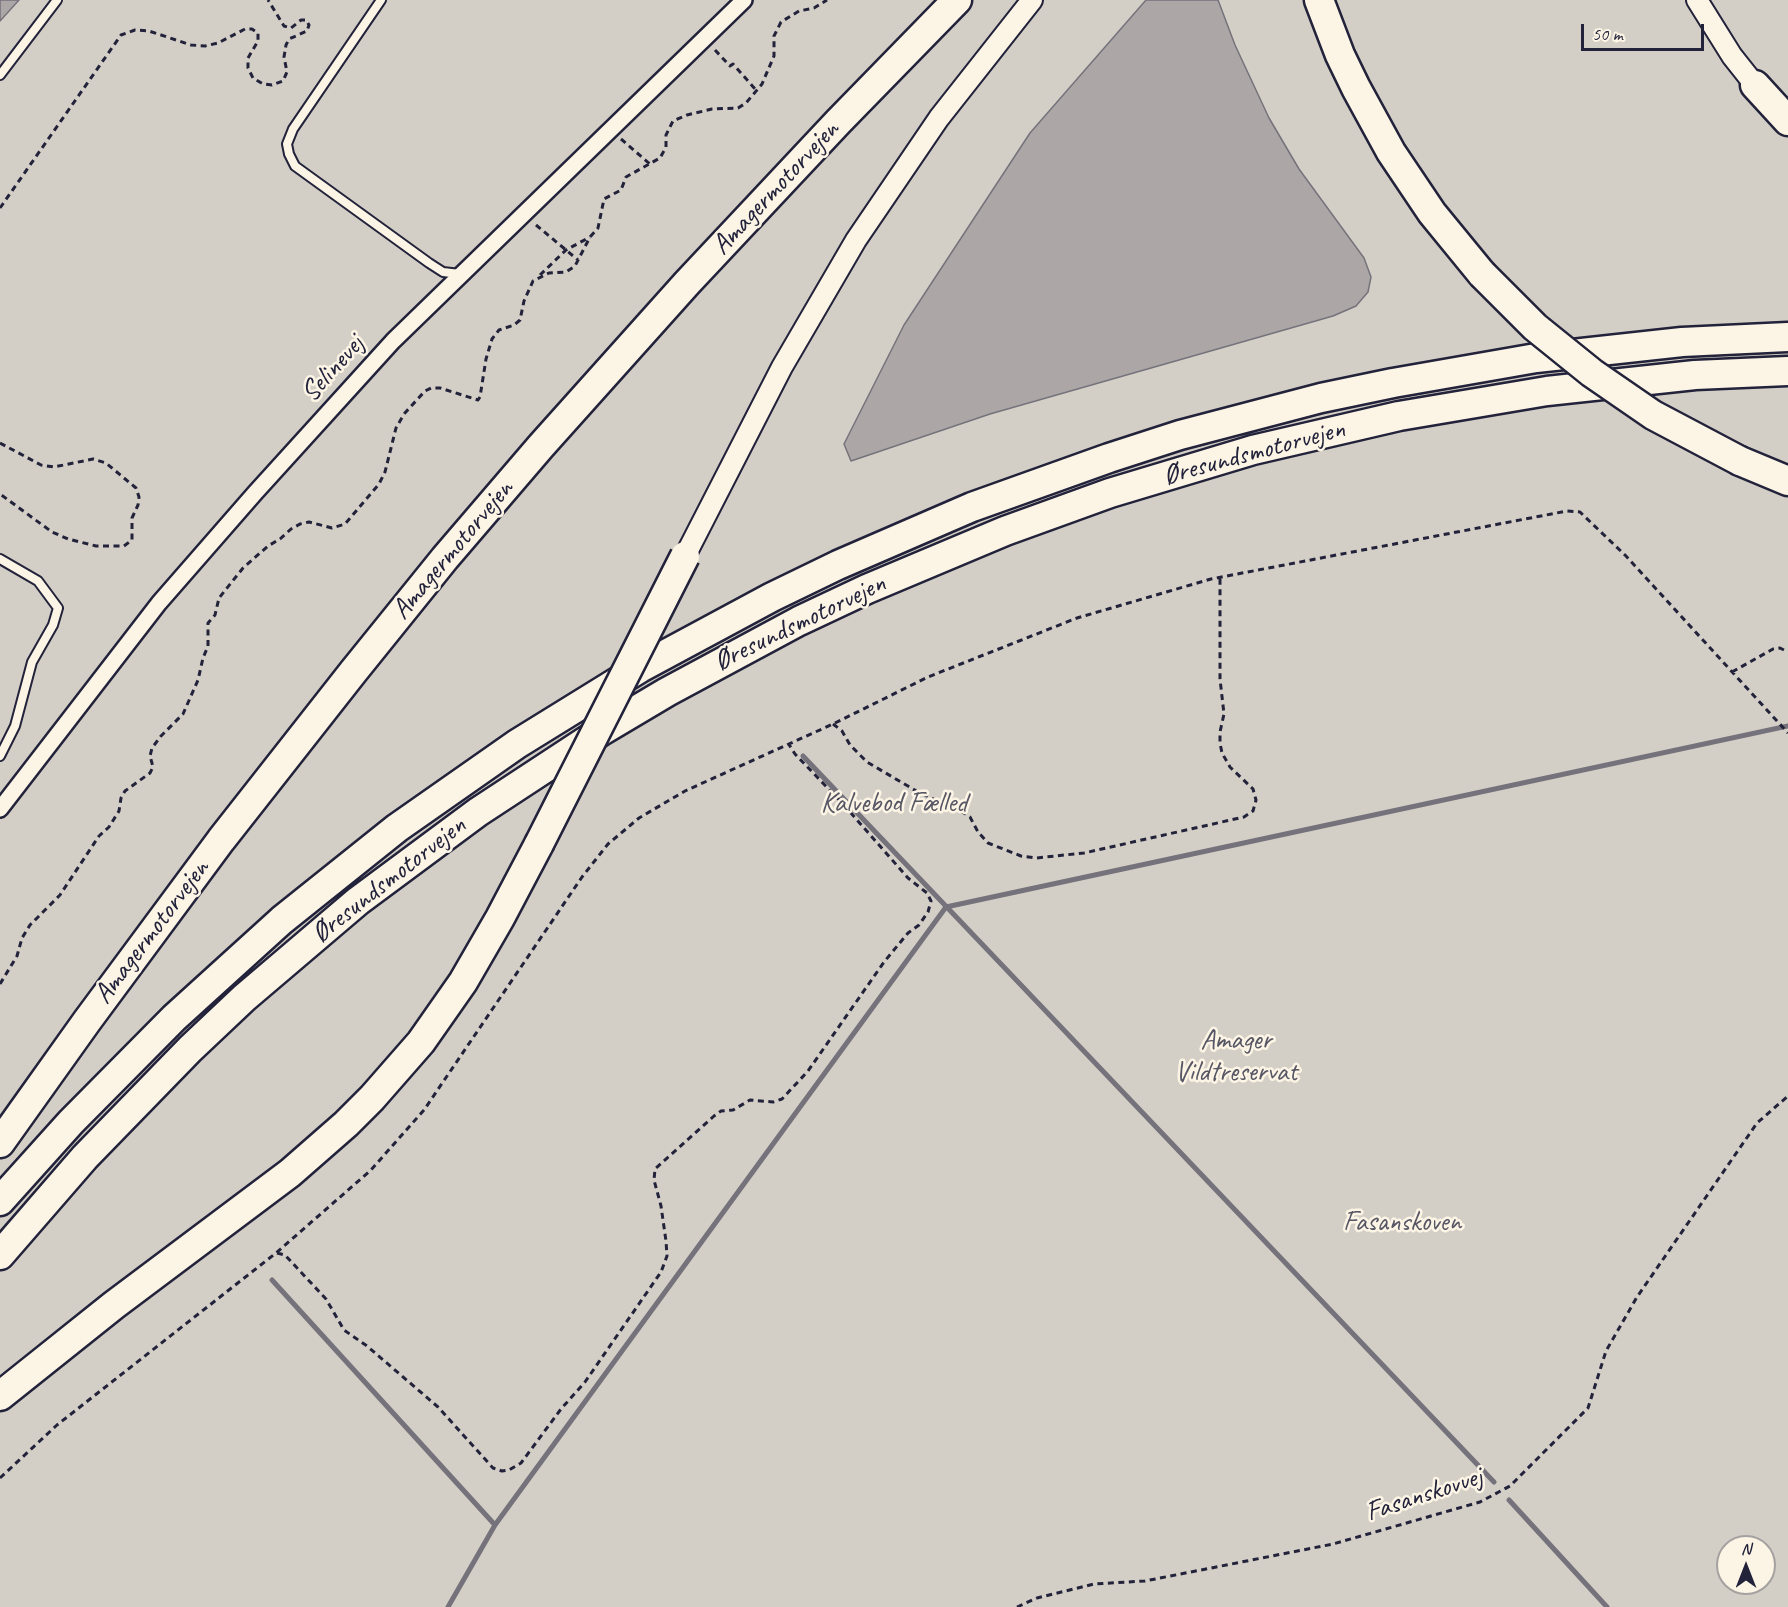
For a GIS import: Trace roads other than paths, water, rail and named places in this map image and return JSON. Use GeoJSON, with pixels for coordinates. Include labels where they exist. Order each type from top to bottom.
{"type":"FeatureCollection","features":[{"type":"Feature","properties":{"kind":"highway","name":"Amagermotorvejen"},"geometry":{"type":"LineString","coordinates":[[0,1143],[221,840],[366,655],[459,542],[680,290],[957,0]]}},
{"type":"Feature","properties":{"kind":"highway"},"geometry":{"type":"LineString","coordinates":[[1319,0],[1340,55],[1391,152],[1432,213],[1482,274],[1535,327],[1622,395],[1670,426],[1740,461],[1788,481]]}},
{"type":"Feature","properties":{"kind":"highway"},"geometry":{"type":"LineString","coordinates":[[1755,85],[1788,121]]}},
{"type":"Feature","properties":{"kind":"highway","name":"Øresundsmotorvejen"},"geometry":{"type":"LineString","coordinates":[[0,1201],[78,1114],[181,1011],[282,920],[397,828],[517,744],[640,668],[837,565],[972,507],[1090,464],[1180,435],[1311,401],[1403,381],[1536,358],[1682,342],[1788,337]]}},
{"type":"Feature","properties":{"kind":"highway","name":"Øresundsmotorvejen"},"geometry":{"type":"LineString","coordinates":[[0,1255],[85,1156],[190,1049],[252,991],[358,901],[478,812],[585,741],[667,692],[799,621],[867,589],[1005,531],[1110,493],[1264,448],[1399,416],[1547,391],[1695,375],[1788,371]]}},
{"type":"Feature","properties":{"kind":"highway"},"geometry":{"type":"LineString","coordinates":[[0,1395],[114,1305],[291,1173],[372,1098],[421,1042],[463,982],[500,918],[685,556]]}},
{"type":"Feature","properties":{"kind":"street","name":"Selinevej"},"geometry":{"type":"LineString","coordinates":[[0,809],[159,603],[393,341],[744,0]]}},
{"type":"Feature","properties":{"kind":"street"},"geometry":{"type":"LineString","coordinates":[[685,556],[782,368],[856,240],[939,118],[1032,0]]}},
{"type":"Feature","properties":{"kind":"street"},"geometry":{"type":"LineString","coordinates":[[1697,0],[1732,56],[1755,85]]}},
{"type":"Feature","properties":{"kind":"lane"},"geometry":{"type":"LineString","coordinates":[[0,75],[57,0]]}},
{"type":"Feature","properties":{"kind":"lane"},"geometry":{"type":"LineString","coordinates":[[381,0],[293,129],[287,144],[289,154],[296,166],[429,263],[442,272],[461,274]]}},
{"type":"Feature","properties":{"kind":"lane"},"geometry":{"type":"LineString","coordinates":[[0,559],[38,581],[58,608],[53,625],[32,662],[15,726],[0,756]]}},
{"type":"Feature","properties":{"kind":"waterway"},"geometry":{"type":"LineString","coordinates":[[448,1607],[495,1525],[946,907],[1788,726]]}},
{"type":"Feature","properties":{"kind":"waterway"},"geometry":{"type":"LineString","coordinates":[[803,756],[1494,1482]]}},
{"type":"Feature","properties":{"kind":"waterway"},"geometry":{"type":"LineString","coordinates":[[272,1280],[495,1525]]}},
{"type":"Feature","properties":{"kind":"waterway"},"geometry":{"type":"LineString","coordinates":[[1509,1500],[1607,1607]]}},
{"type":"Feature","properties":{"kind":"park label","name":"Kalvebod Fælled"},"geometry":{"type":"Point","coordinates":[894,804]}},
{"type":"Feature","properties":{"kind":"park label","name":"Amager Vildtreservat"},"geometry":{"type":"Point","coordinates":[1236,1057]}},
{"type":"Feature","properties":{"kind":"park label","name":"Fasanskoven"},"geometry":{"type":"Point","coordinates":[1402,1223]}}]}
